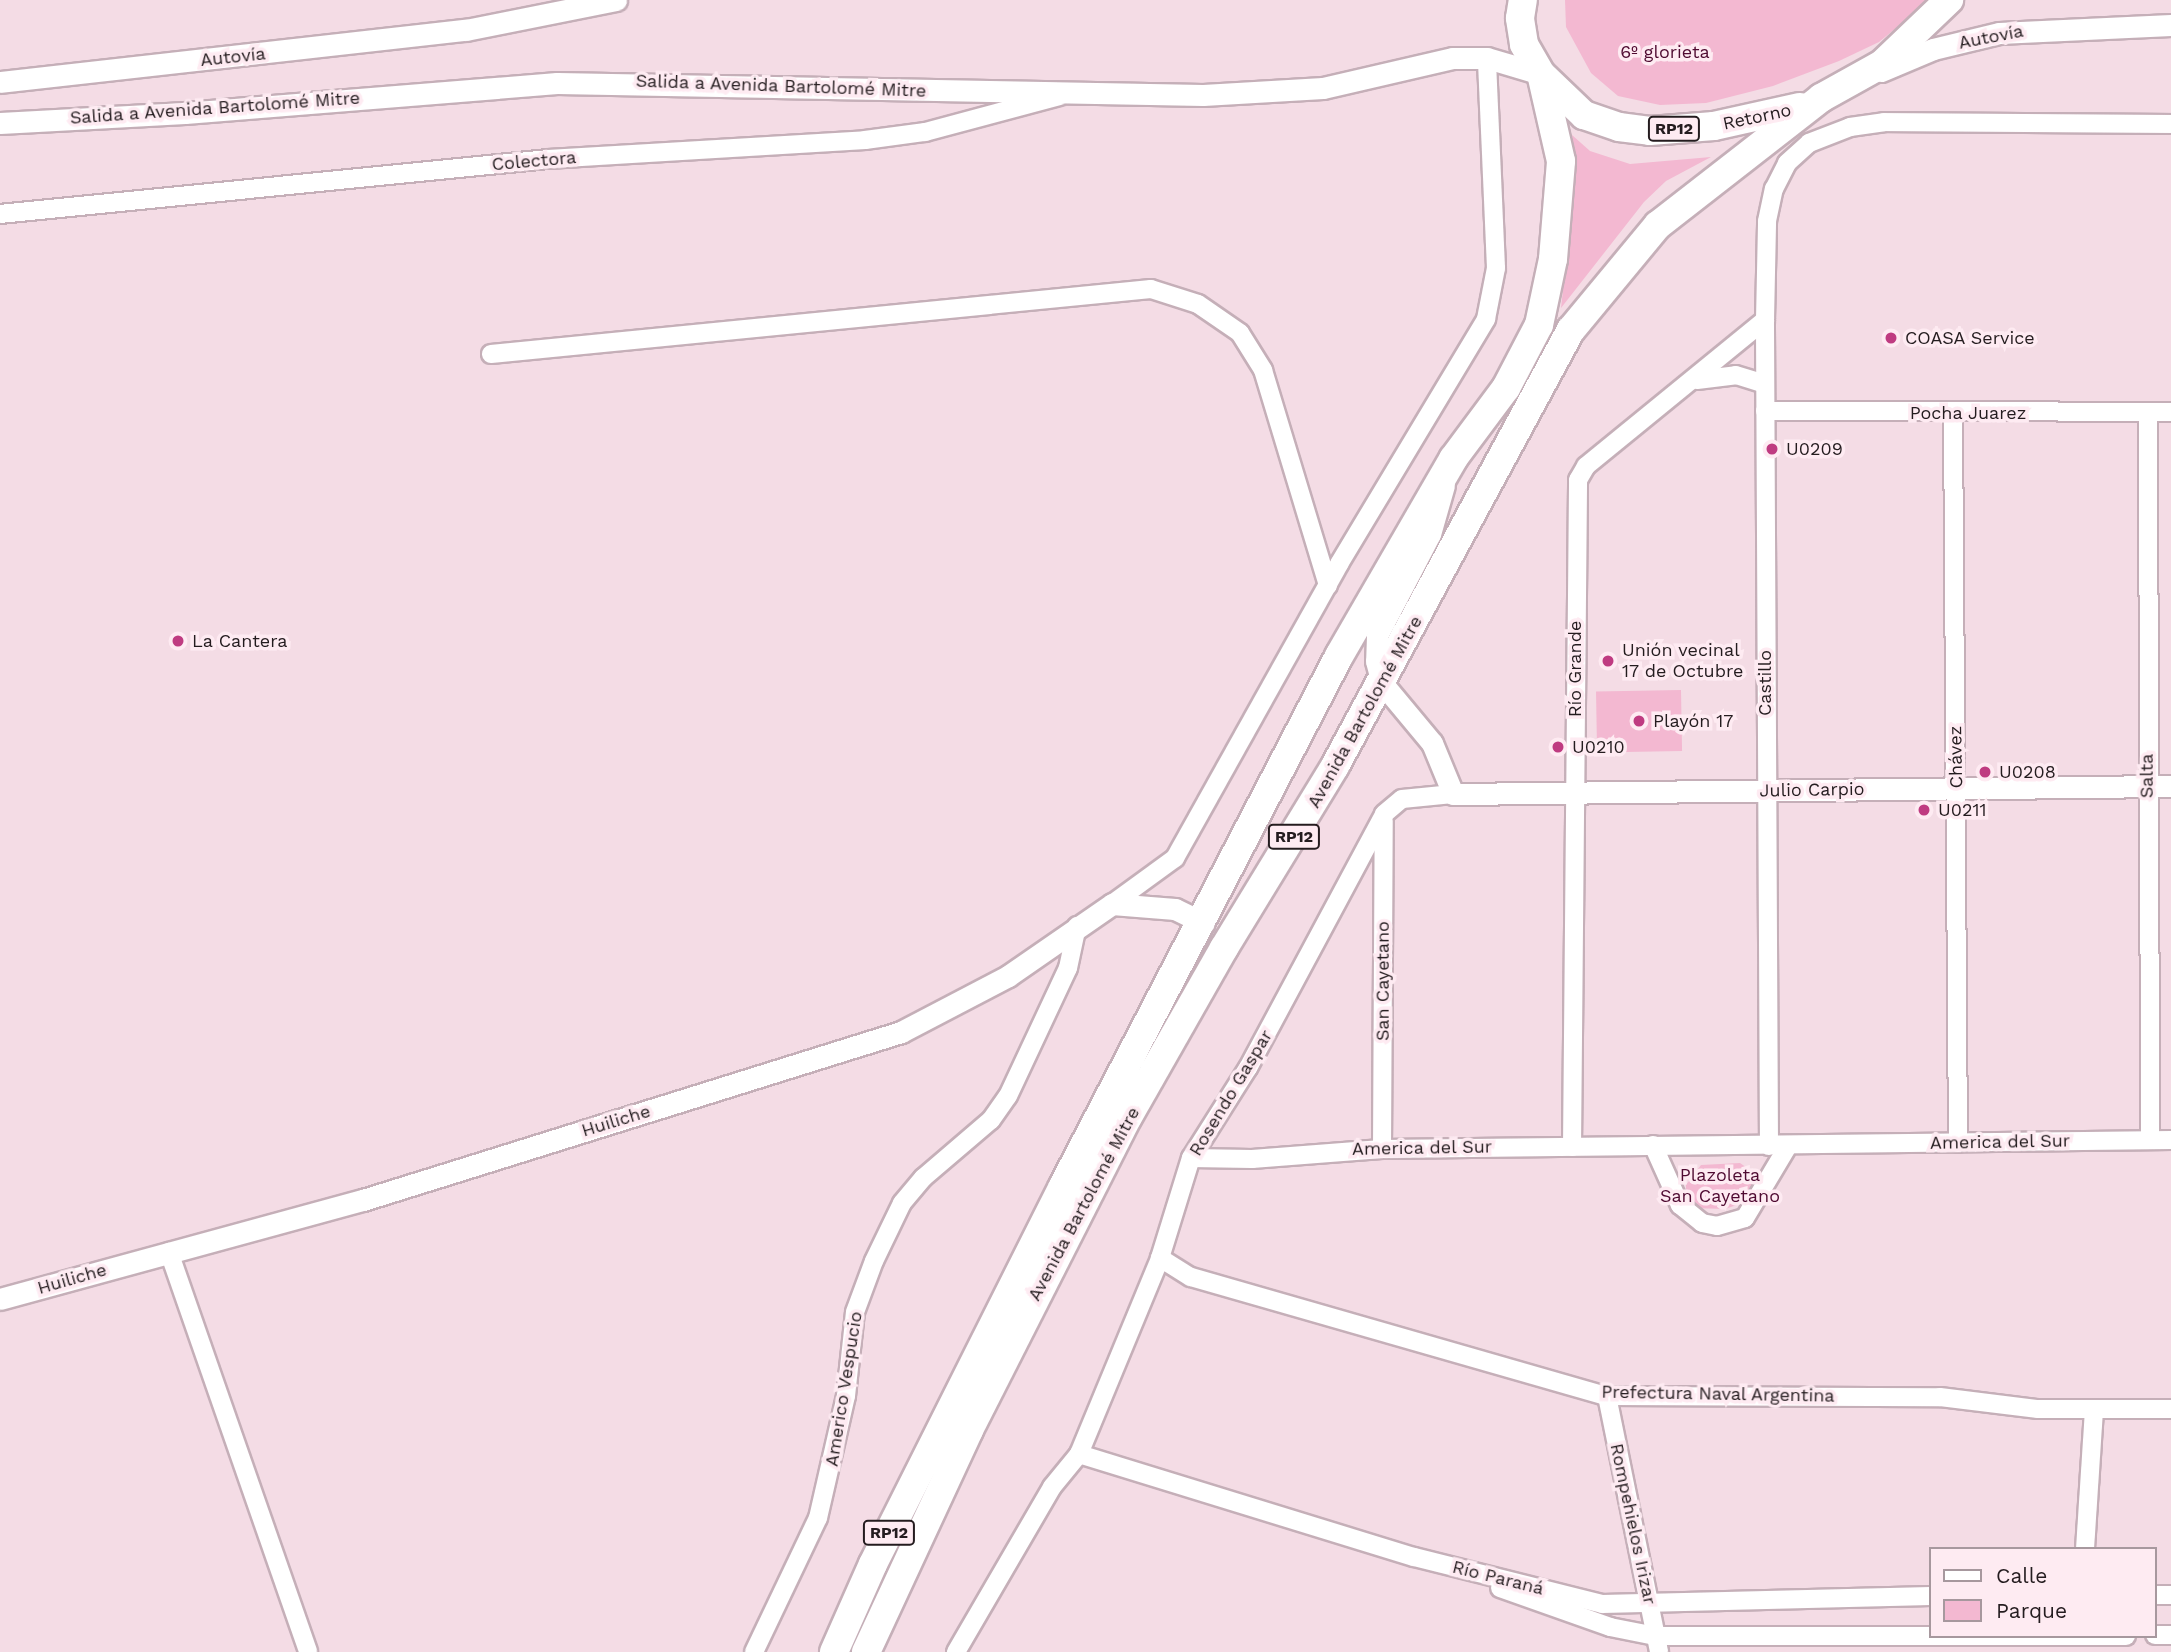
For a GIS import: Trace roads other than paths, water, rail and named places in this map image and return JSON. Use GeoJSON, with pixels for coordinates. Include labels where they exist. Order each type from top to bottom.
{"type":"FeatureCollection","features":[{"type":"Feature","properties":{"kind":"main road","name":"Avenida Bartolomé Mitre"},"geometry":{"type":"LineString","coordinates":[[834,1652],[873,1564],[1063,1186],[1204,923],[1339,656],[1444,475],[1521,362],[1539,325],[1549,283],[1562,161],[1541,74],[1524,44],[1520,18],[1523,0]]}},
{"type":"Feature","properties":{"kind":"main road","name":"Avenida Bartolomé Mitre"},"geometry":{"type":"LineString","coordinates":[[866,1652],[974,1418],[1128,1117],[1382,683],[1470,523],[1552,359],[1593,299],[1658,225],[1821,98],[1882,64],[1949,0]]}},
{"type":"Feature","properties":{"kind":"main road","name":"Retorno"},"geometry":{"type":"LineString","coordinates":[[1541,74],[1584,115],[1619,127],[1650,131],[1714,126],[1780,114],[1821,98]]}},
{"type":"Feature","properties":{"kind":"street","name":"Autovía"},"geometry":{"type":"LineString","coordinates":[[0,82],[466,30],[616,0]]}},
{"type":"Feature","properties":{"kind":"street","name":"Autovía"},"geometry":{"type":"LineString","coordinates":[[1821,98],[1933,49],[1999,33],[2171,25]]}},
{"type":"Feature","properties":{"kind":"street","name":"Salida a Avenida Bartolomé Mitre"},"geometry":{"type":"LineString","coordinates":[[8,122],[185,113],[556,83],[1064,95],[1203,95],[1323,88],[1453,58],[1487,58],[1541,74]]}},
{"type":"Feature","properties":{"kind":"street"},"geometry":{"type":"LineString","coordinates":[[1112,904],[1175,858],[1328,585],[1486,319],[1496,268],[1487,58]]}},
{"type":"Feature","properties":{"kind":"street","name":"Colectora"},"geometry":{"type":"LineString","coordinates":[[0,214],[548,159],[865,140],[925,132],[1064,95]]}},
{"type":"Feature","properties":{"kind":"street","name":"Castillo"},"geometry":{"type":"LineString","coordinates":[[1769,1146],[1765,791],[1765,320],[1767,221],[1774,189],[1787,163],[1809,143],[1850,127],[1884,122],[2171,124]]}},
{"type":"Feature","properties":{"kind":"street"},"geometry":{"type":"LineString","coordinates":[[491,354],[1151,289],[1198,304],[1240,333],[1263,370],[1328,585]]}},
{"type":"Feature","properties":{"kind":"street","name":"Río Grande"},"geometry":{"type":"LineString","coordinates":[[1572,1147],[1578,480],[1586,466],[1765,320]]}},
{"type":"Feature","properties":{"kind":"street"},"geometry":{"type":"LineString","coordinates":[[1692,381],[1736,375],[1765,384]]}},
{"type":"Feature","properties":{"kind":"street","name":"Pocha Juarez"},"geometry":{"type":"LineString","coordinates":[[1765,411],[1953,414],[2171,412]]}},
{"type":"Feature","properties":{"kind":"street","name":"Salta"},"geometry":{"type":"LineString","coordinates":[[2148,412],[2146,786],[2150,1140]]}},
{"type":"Feature","properties":{"kind":"street","name":"Chávez"},"geometry":{"type":"LineString","coordinates":[[1953,414],[1958,1143]]}},
{"type":"Feature","properties":{"kind":"street"},"geometry":{"type":"LineString","coordinates":[[1384,814],[1402,799],[1453,794],[1432,743],[1382,683],[1376,661],[1377,636],[1391,601],[1430,534],[1443,494],[1444,475]]}},
{"type":"Feature","properties":{"kind":"street","name":"Julio Carpio"},"geometry":{"type":"LineString","coordinates":[[1453,794],[2171,786]]}},
{"type":"Feature","properties":{"kind":"street","name":"San Cayetano"},"geometry":{"type":"LineString","coordinates":[[1382,1149],[1384,814]]}},
{"type":"Feature","properties":{"kind":"street","name":"Rosendo Gaspar"},"geometry":{"type":"LineString","coordinates":[[956,1652],[1052,1487],[1079,1454],[1160,1258],[1191,1158],[1203,1132],[1248,1068],[1384,814]]}},
{"type":"Feature","properties":{"kind":"street"},"geometry":{"type":"LineString","coordinates":[[1112,904],[1175,909],[1204,923]]}},
{"type":"Feature","properties":{"kind":"street","name":"Huiliche"},"geometry":{"type":"LineString","coordinates":[[0,1299],[363,1199],[901,1032],[1008,976],[1112,904]]}},
{"type":"Feature","properties":{"kind":"street","name":"Americo Vespucio"},"geometry":{"type":"LineString","coordinates":[[754,1652],[818,1518],[846,1396],[855,1312],[869,1273],[902,1203],[923,1178],[991,1120],[1008,1096],[1068,968],[1077,926]]}},
{"type":"Feature","properties":{"kind":"street","name":"America del Sur"},"geometry":{"type":"LineString","coordinates":[[1191,1158],[1252,1158],[1382,1149],[2171,1140]]}},
{"type":"Feature","properties":{"kind":"street"},"geometry":{"type":"LineString","coordinates":[[1653,1145],[1680,1205],[1702,1223],[1717,1226],[1745,1218],[1788,1146]]}},
{"type":"Feature","properties":{"kind":"street"},"geometry":{"type":"LineString","coordinates":[[169,1252],[308,1652]]}},
{"type":"Feature","properties":{"kind":"street","name":"Prefectura Naval Argentina"},"geometry":{"type":"LineString","coordinates":[[1160,1258],[1191,1277],[1607,1396],[1940,1397],[2038,1409],[2171,1409]]}},
{"type":"Feature","properties":{"kind":"street","name":"Rompehielos Irizar"},"geometry":{"type":"LineString","coordinates":[[1607,1396],[1657,1644]]}},
{"type":"Feature","properties":{"kind":"street"},"geometry":{"type":"LineString","coordinates":[[2085,1547],[2094,1410]]}},
{"type":"Feature","properties":{"kind":"street","name":"Río Paraná"},"geometry":{"type":"LineString","coordinates":[[1079,1454],[1414,1557],[1602,1604],[1651,1605],[1827,1595],[1930,1596]]}},
{"type":"Feature","properties":{"kind":"street"},"geometry":{"type":"LineString","coordinates":[[1414,1557],[1657,1644],[2081,1642],[2111,1638]]}},
{"type":"Feature","properties":{"kind":"place","name":"COASA Service"},"geometry":{"type":"Point","coordinates":[1891,338]}},
{"type":"Feature","properties":{"kind":"place","name":"U0209"},"geometry":{"type":"Point","coordinates":[1772,449]}},
{"type":"Feature","properties":{"kind":"place","name":"La Cantera"},"geometry":{"type":"Point","coordinates":[178,641]}},
{"type":"Feature","properties":{"kind":"place","name":"Unión vecinal 17 de Octubre"},"geometry":{"type":"Point","coordinates":[1608,661]}},
{"type":"Feature","properties":{"kind":"place","name":"Playón 17"},"geometry":{"type":"Point","coordinates":[1639,721]}},
{"type":"Feature","properties":{"kind":"place","name":"U0210"},"geometry":{"type":"Point","coordinates":[1558,747]}},
{"type":"Feature","properties":{"kind":"place","name":"U0208"},"geometry":{"type":"Point","coordinates":[1985,772]}},
{"type":"Feature","properties":{"kind":"place","name":"U0211"},"geometry":{"type":"Point","coordinates":[1924,810]}},
{"type":"Feature","properties":{"kind":"park label","name":"6º glorieta"},"geometry":{"type":"Point","coordinates":[1665,52]}},
{"type":"Feature","properties":{"kind":"park label","name":"Plazoleta San Cayetano"},"geometry":{"type":"Point","coordinates":[1720,1186]}}]}
